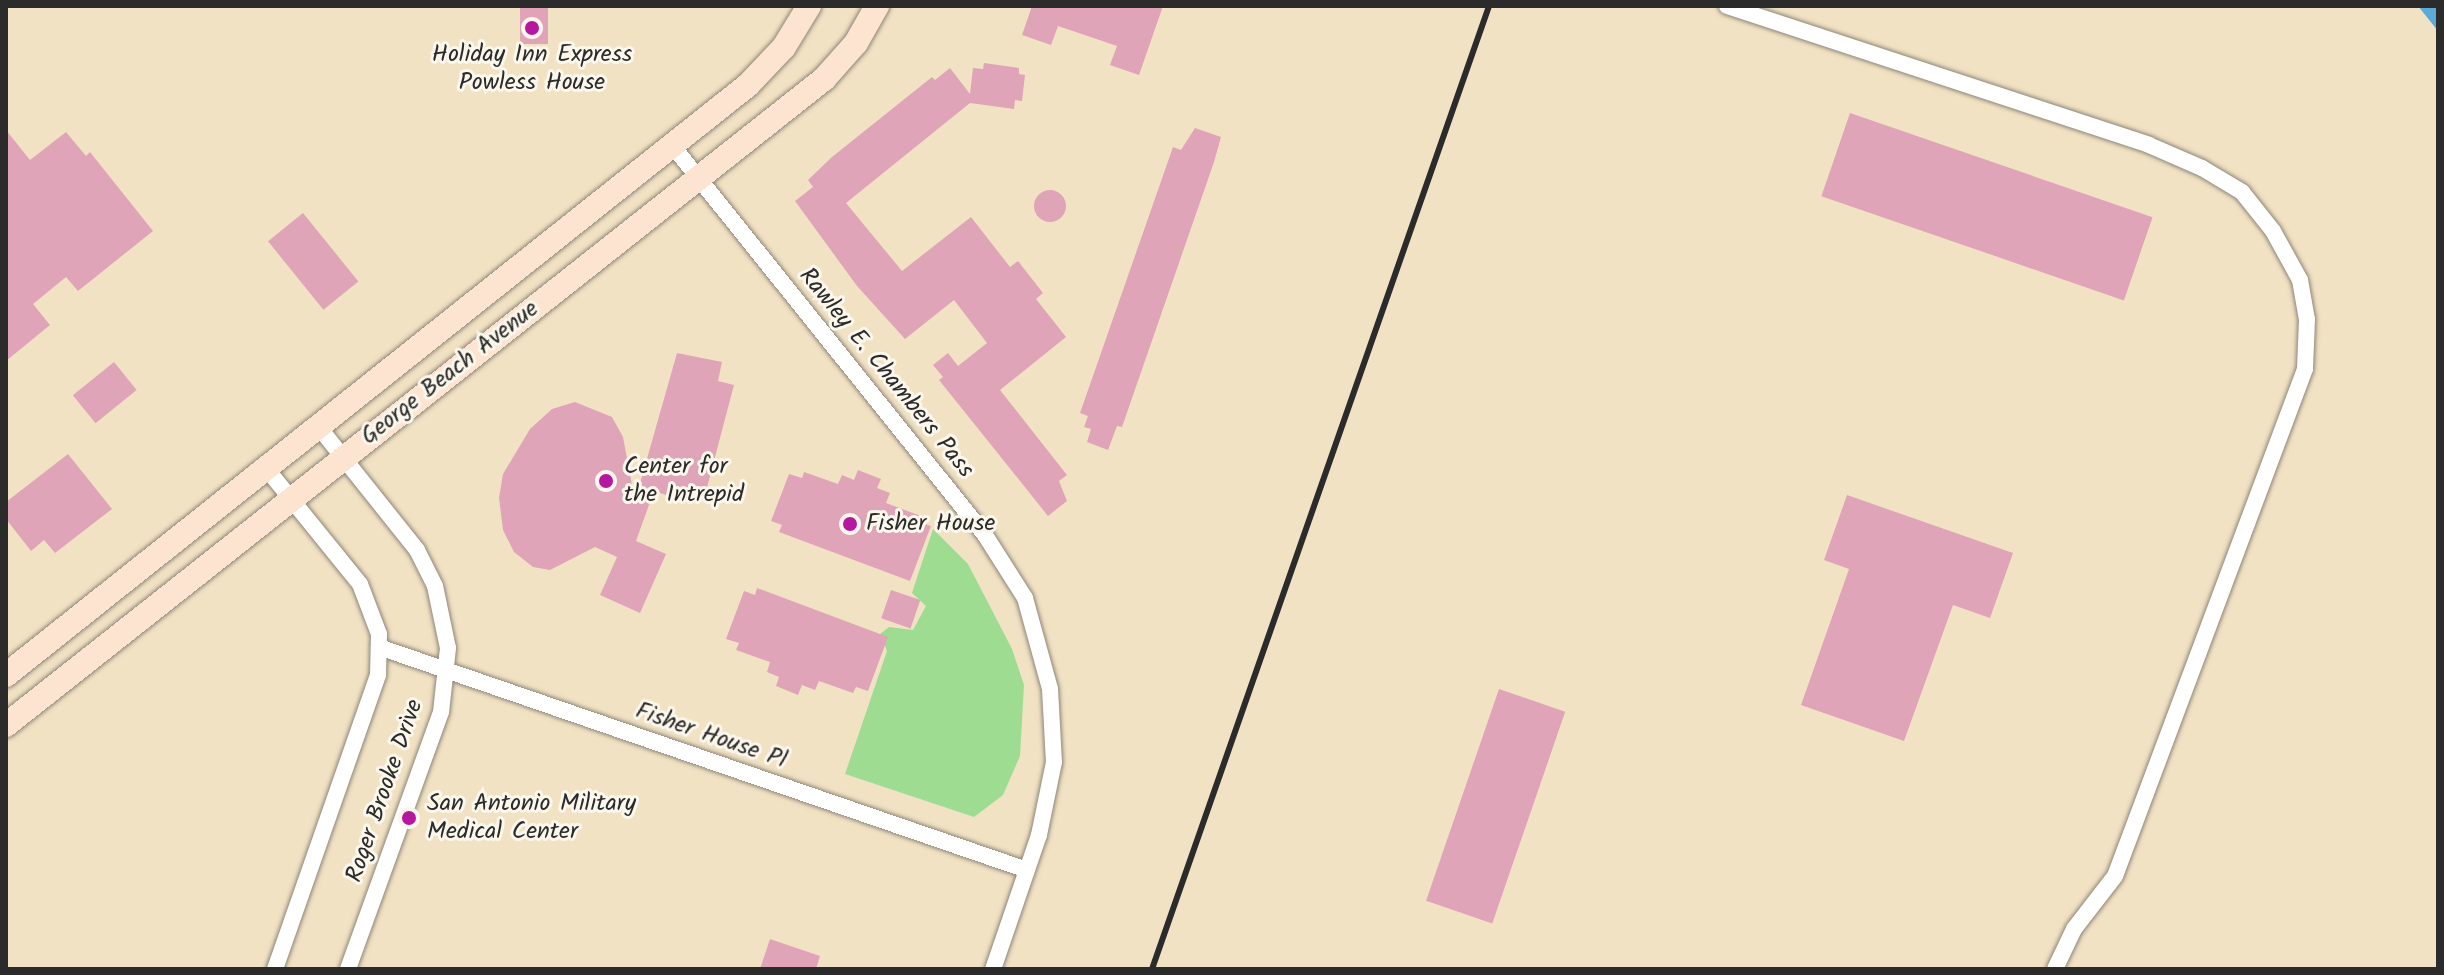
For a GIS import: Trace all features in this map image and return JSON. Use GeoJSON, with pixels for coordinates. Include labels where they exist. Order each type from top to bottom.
{"type":"FeatureCollection","features":[{"type":"Feature","properties":{"kind":"street","name":"George Beach Avenue"},"geometry":{"type":"LineString","coordinates":[[6,675],[767,67],[809,6]]}},
{"type":"Feature","properties":{"kind":"street","name":"George Beach Avenue"},"geometry":{"type":"LineString","coordinates":[[6,725],[824,79],[856,43],[877,6]]}},
{"type":"Feature","properties":{"kind":"street"},"geometry":{"type":"LineString","coordinates":[[1727,6],[2149,145],[2202,168],[2242,192],[2273,231],[2300,280],[2307,319],[2305,369],[2115,876],[2074,929],[2055,969]]}},
{"type":"Feature","properties":{"kind":"street","name":"Rawley E. Chambers Pass"},"geometry":{"type":"LineString","coordinates":[[672,145],[985,535],[1025,598],[1047,676],[1054,724],[1049,798],[993,969]]}},
{"type":"Feature","properties":{"kind":"street","name":"Roger Brooke Drive"},"geometry":{"type":"LineString","coordinates":[[318,426],[426,566],[446,627],[447,671],[441,712],[348,969]]}},
{"type":"Feature","properties":{"kind":"street","name":"Roger Brooke Drive"},"geometry":{"type":"LineString","coordinates":[[266,468],[360,584],[372,608],[379,647],[378,675],[275,969]]}},
{"type":"Feature","properties":{"kind":"street","name":"Fisher House Pl"},"geometry":{"type":"LineString","coordinates":[[379,647],[1027,870]]}},
{"type":"Feature","properties":{"kind":"green space"},"geometry":{"type":"Polygon","coordinates":[[[933,529],[968,564],[1012,649],[1024,685],[1020,756],[1003,795],[974,817],[845,774],[887,651],[880,634],[889,627],[913,630],[926,606],[912,593],[933,529]]]}},
{"type":"Feature","properties":{"kind":"water"},"geometry":{"type":"Polygon","coordinates":[[[2418,6],[2438,6],[2438,31],[2418,6]]]}},
{"type":"Feature","properties":{"kind":"building","name":"Holiday Inn Express Powless House"},"geometry":{"type":"Polygon","coordinates":[[[520,6],[548,6],[548,44],[520,44],[520,6]]]}},
{"type":"Feature","properties":{"kind":"building"},"geometry":{"type":"Polygon","coordinates":[[[1032,6],[1163,6],[1139,75],[1110,65],[1117,46],[1058,26],[1051,45],[1022,35],[1032,6]]]}},
{"type":"Feature","properties":{"kind":"building"},"geometry":{"type":"Polygon","coordinates":[[[984,63],[1019,68],[1019,74],[1025,75],[1022,101],[1015,100],[1014,109],[970,103],[846,203],[902,271],[971,217],[1010,267],[1018,261],[1043,293],[1036,299],[1066,337],[1000,390],[1067,475],[1059,481],[1067,501],[1048,516],[939,380],[943,377],[933,365],[948,353],[958,366],[987,343],[954,300],[905,339],[857,286],[795,201],[813,187],[808,180],[832,157],[932,77],[935,80],[950,68],[970,94],[973,68],[983,69],[984,63]]]}},
{"type":"Feature","properties":{"kind":"building"},"geometry":{"type":"Polygon","coordinates":[[[1850,113],[2153,217],[2124,300],[1821,196],[1850,113]]]}},
{"type":"Feature","properties":{"kind":"building"},"geometry":{"type":"Polygon","coordinates":[[[1195,128],[1221,137],[1122,427],[1117,426],[1108,450],[1087,442],[1091,429],[1084,427],[1088,416],[1080,413],[1173,147],[1181,150],[1195,128]]]}},
{"type":"Feature","properties":{"kind":"building"},"geometry":{"type":"Polygon","coordinates":[[[6,130],[30,160],[66,132],[86,156],[90,152],[153,231],[78,291],[66,277],[33,304],[50,325],[6,361],[6,130]]]}},
{"type":"Feature","properties":{"kind":"building"},"geometry":{"type":"Polygon","coordinates":[[[1050,190],[1062,194],[1066,206],[1062,218],[1050,222],[1038,218],[1034,206],[1038,194],[1050,190]]]}},
{"type":"Feature","properties":{"kind":"building"},"geometry":{"type":"Polygon","coordinates":[[[303,213],[358,281],[323,310],[268,241],[303,213]]]}},
{"type":"Feature","properties":{"kind":"building","name":"Center for the Intrepid"},"geometry":{"type":"Polygon","coordinates":[[[677,353],[722,362],[718,381],[734,385],[705,495],[691,490],[687,502],[654,491],[636,541],[666,554],[640,613],[600,595],[617,557],[595,547],[550,570],[533,567],[514,552],[503,530],[499,498],[503,474],[530,429],[552,409],[575,402],[612,417],[623,437],[635,501],[677,353]]]}},
{"type":"Feature","properties":{"kind":"building"},"geometry":{"type":"Polygon","coordinates":[[[114,362],[137,390],[95,423],[73,395],[114,362]]]}},
{"type":"Feature","properties":{"kind":"building"},"geometry":{"type":"Polygon","coordinates":[[[68,454],[112,509],[55,553],[44,540],[31,551],[6,519],[6,502],[68,454]]]}},
{"type":"Feature","properties":{"kind":"building","name":"Fisher House"},"geometry":{"type":"Polygon","coordinates":[[[858,470],[881,479],[877,488],[890,493],[886,503],[921,516],[919,522],[931,526],[910,581],[779,532],[782,525],[771,521],[789,474],[802,478],[804,472],[838,484],[842,475],[854,480],[858,470]]]}},
{"type":"Feature","properties":{"kind":"building"},"geometry":{"type":"Polygon","coordinates":[[[1847,495],[2013,553],[1990,618],[1953,605],[1904,741],[1801,705],[1849,569],[1824,560],[1847,495]]]}},
{"type":"Feature","properties":{"kind":"building"},"geometry":{"type":"Polygon","coordinates":[[[757,588],[888,637],[868,691],[856,687],[853,693],[819,681],[815,690],[802,685],[798,695],[776,686],[779,677],[767,672],[770,662],[736,650],[739,643],[726,639],[744,591],[755,595],[757,588]]]}},
{"type":"Feature","properties":{"kind":"building"},"geometry":{"type":"Polygon","coordinates":[[[891,590],[920,600],[911,628],[881,618],[891,590]]]}},
{"type":"Feature","properties":{"kind":"building"},"geometry":{"type":"Polygon","coordinates":[[[1499,689],[1565,712],[1492,924],[1426,901],[1499,689]]]}},
{"type":"Feature","properties":{"kind":"building"},"geometry":{"type":"Polygon","coordinates":[[[770,939],[820,956],[816,969],[760,969],[770,939]]]}},
{"type":"Feature","properties":{"kind":"railway"},"geometry":{"type":"LineString","coordinates":[[1152,969],[1489,6]]}},
{"type":"Feature","properties":{"kind":"place","name":"Holiday Inn Express Powless House"},"geometry":{"type":"Point","coordinates":[532,28]}},
{"type":"Feature","properties":{"kind":"place","name":"Center for the Intrepid"},"geometry":{"type":"Point","coordinates":[606,481]}},
{"type":"Feature","properties":{"kind":"place","name":"Fisher House"},"geometry":{"type":"Point","coordinates":[850,524]}},
{"type":"Feature","properties":{"kind":"place","name":"San Antonio Military Medical Center"},"geometry":{"type":"Point","coordinates":[409,818]}}]}
